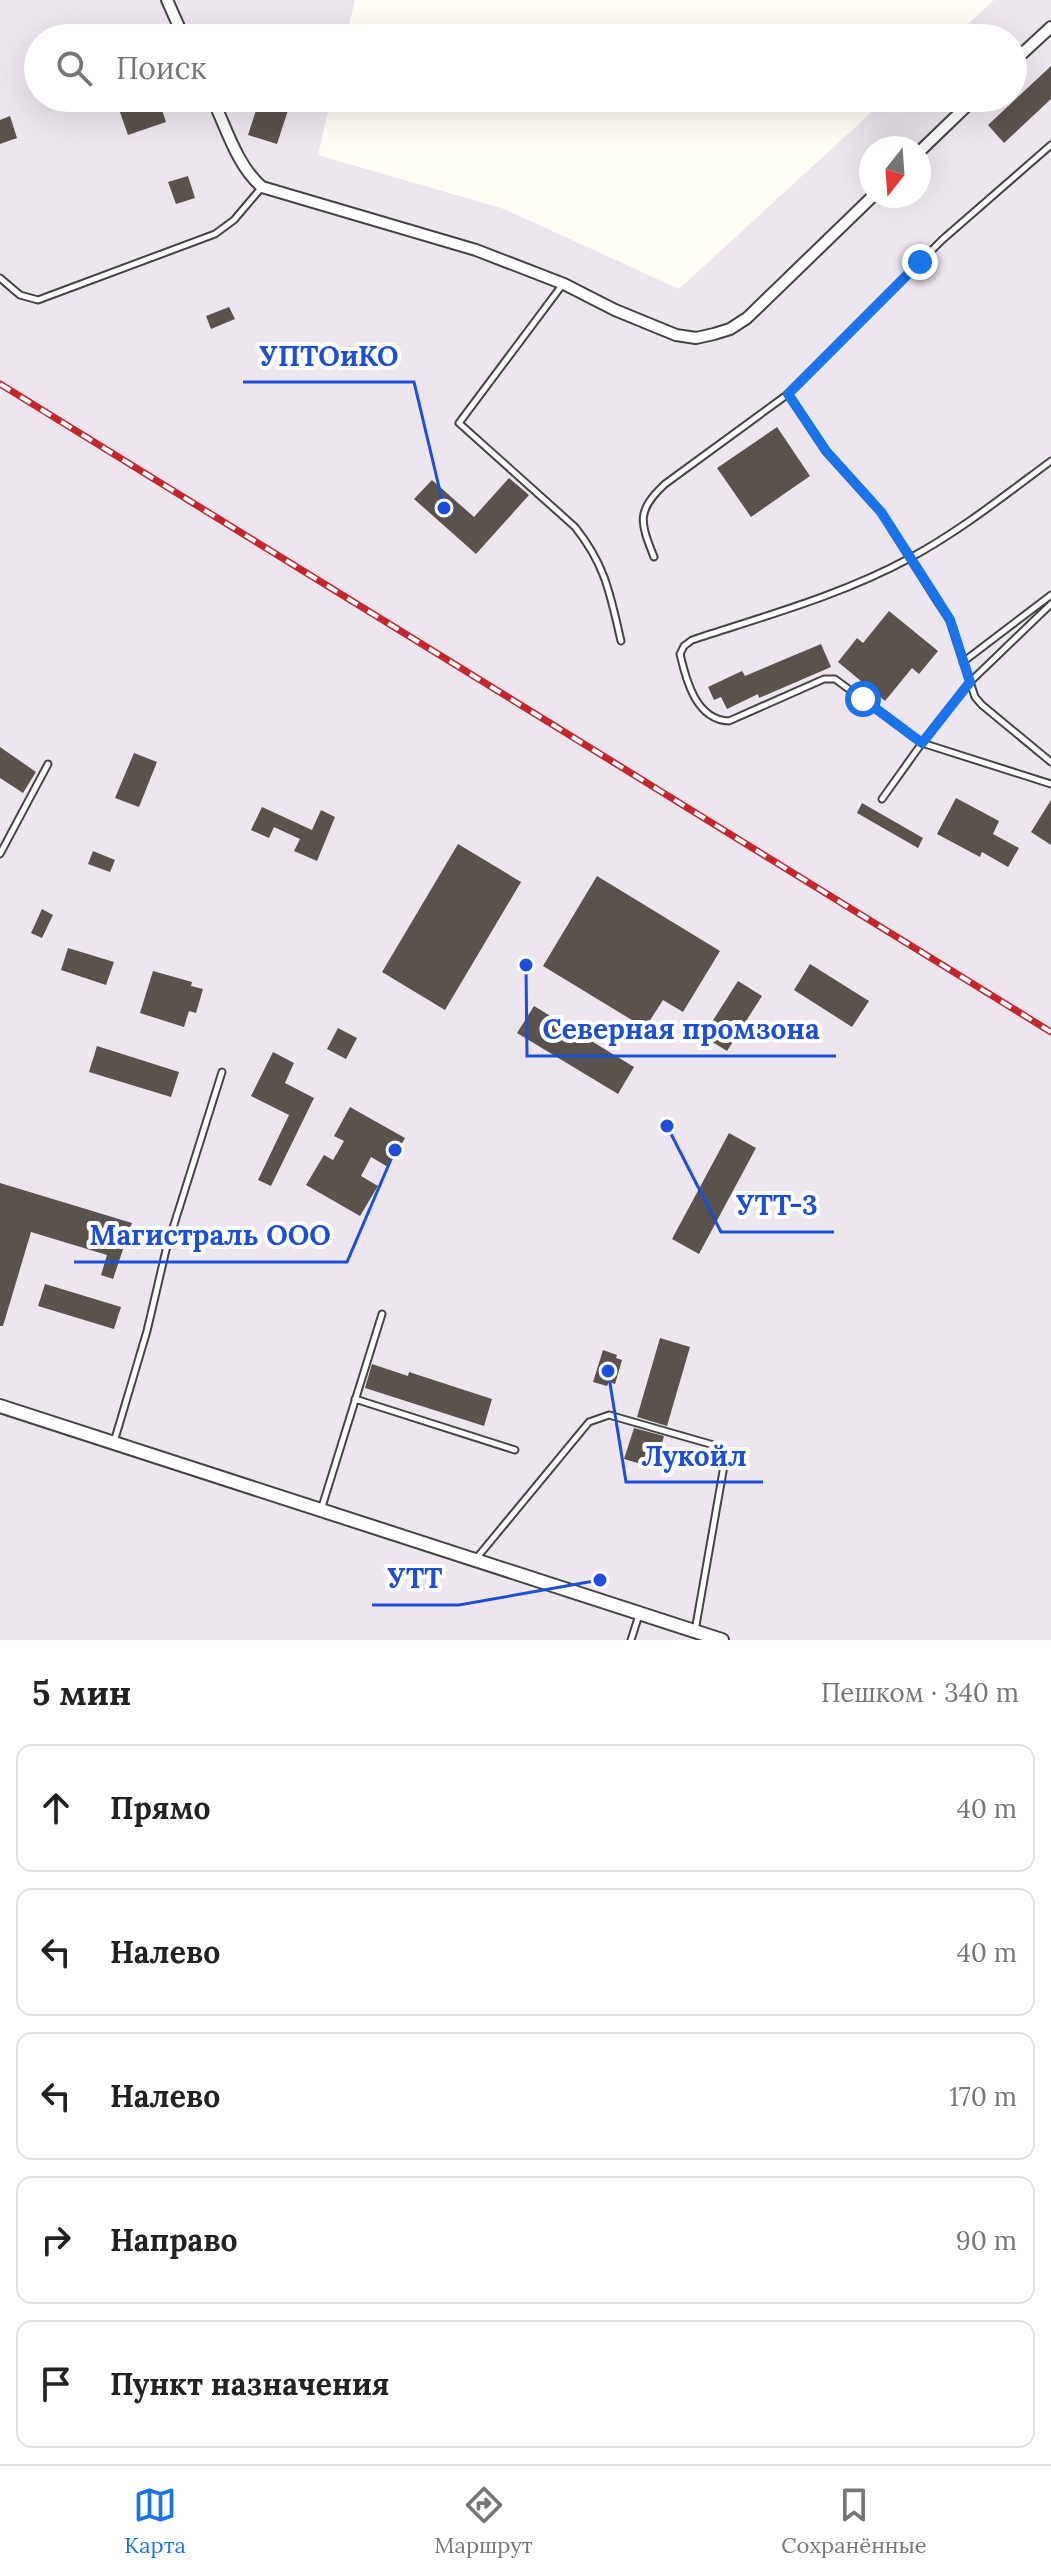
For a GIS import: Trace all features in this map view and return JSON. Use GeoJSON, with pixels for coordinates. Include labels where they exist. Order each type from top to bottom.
{"type":"FeatureCollection","features":[{"type":"Feature","properties":{"kind":"street"},"geometry":{"type":"LineString","coordinates":[[167,0],[178,24]]}},
{"type":"Feature","properties":{"kind":"street"},"geometry":{"type":"LineString","coordinates":[[1027,49],[1051,27]]}},
{"type":"Feature","properties":{"kind":"street"},"geometry":{"type":"LineString","coordinates":[[219,112],[251,178],[262,187],[476,250],[564,284],[661,330],[696,338],[730,329],[747,318],[861,208]]}},
{"type":"Feature","properties":{"kind":"street"},"geometry":{"type":"LineString","coordinates":[[931,140],[960,112]]}},
{"type":"Feature","properties":{"kind":"street"},"geometry":{"type":"LineString","coordinates":[[0,1406],[722,1640]]}},
{"type":"Feature","properties":{"kind":"lane"},"geometry":{"type":"LineString","coordinates":[[654,557],[642,526],[643,511],[651,497],[788,394],[942,240],[1051,145]]}},
{"type":"Feature","properties":{"kind":"lane"},"geometry":{"type":"LineString","coordinates":[[0,278],[20,295],[38,300],[215,234],[234,220],[262,187]]}},
{"type":"Feature","properties":{"kind":"lane"},"geometry":{"type":"LineString","coordinates":[[564,284],[459,423],[575,527],[588,543],[605,574],[621,641]]}},
{"type":"Feature","properties":{"kind":"lane"},"geometry":{"type":"LineString","coordinates":[[788,394],[826,451],[881,512],[950,620],[975,697],[1051,762]]}},
{"type":"Feature","properties":{"kind":"lane"},"geometry":{"type":"LineString","coordinates":[[1051,461],[979,515],[910,558],[823,596],[692,640],[680,654],[698,703],[718,721],[729,721],[824,679],[835,679],[922,743],[1051,784]]}},
{"type":"Feature","properties":{"kind":"lane"},"geometry":{"type":"LineString","coordinates":[[963,662],[1051,595]]}},
{"type":"Feature","properties":{"kind":"lane"},"geometry":{"type":"LineString","coordinates":[[882,799],[970,682],[1051,604]]}},
{"type":"Feature","properties":{"kind":"lane"},"geometry":{"type":"LineString","coordinates":[[0,854],[48,764]]}},
{"type":"Feature","properties":{"kind":"lane"},"geometry":{"type":"LineString","coordinates":[[113,1443],[147,1331],[166,1250],[222,1072]]}},
{"type":"Feature","properties":{"kind":"lane"},"geometry":{"type":"LineString","coordinates":[[320,1511],[382,1314]]}},
{"type":"Feature","properties":{"kind":"lane"},"geometry":{"type":"LineString","coordinates":[[355,1399],[515,1450]]}},
{"type":"Feature","properties":{"kind":"lane"},"geometry":{"type":"LineString","coordinates":[[475,1561],[589,1422],[609,1415],[717,1446],[725,1460],[695,1632]]}},
{"type":"Feature","properties":{"kind":"lane"},"geometry":{"type":"LineString","coordinates":[[631,1640],[639,1614]]}},
{"type":"Feature","properties":{"kind":"shaded area"},"geometry":{"type":"Polygon","coordinates":[[[0,0],[355,0],[349,24],[24,24],[24,112],[328,112],[318,155],[504,209],[679,289],[872,112],[1027,112],[1027,24],[968,24],[994,0],[1051,0],[1051,1640],[0,1640],[0,0]]]}},
{"type":"Feature","properties":{"kind":"building"},"geometry":{"type":"Polygon","coordinates":[[[1051,66],[1051,99],[1004,143],[988,125],[1002,112],[1027,112],[1027,88],[1051,66]]]}},
{"type":"Feature","properties":{"kind":"building"},"geometry":{"type":"Polygon","coordinates":[[[120,112],[163,112],[166,122],[128,135],[120,112]]]}},
{"type":"Feature","properties":{"kind":"building"},"geometry":{"type":"Polygon","coordinates":[[[255,112],[287,112],[277,144],[248,135],[255,112]]]}},
{"type":"Feature","properties":{"kind":"building"},"geometry":{"type":"Polygon","coordinates":[[[10,116],[17,138],[0,144],[0,120],[10,116]]]}},
{"type":"Feature","properties":{"kind":"building"},"geometry":{"type":"Polygon","coordinates":[[[188,176],[195,198],[176,204],[168,182],[188,176]]]}},
{"type":"Feature","properties":{"kind":"building"},"geometry":{"type":"Polygon","coordinates":[[[229,307],[235,319],[211,329],[206,316],[229,307]]]}},
{"type":"Feature","properties":{"kind":"building"},"geometry":{"type":"Polygon","coordinates":[[[777,427],[810,476],[751,517],[717,468],[777,427]]]}},
{"type":"Feature","properties":{"kind":"building"},"geometry":{"type":"Polygon","coordinates":[[[509,478],[529,495],[476,554],[414,499],[432,480],[474,517],[509,478]]]}},
{"type":"Feature","properties":{"kind":"building"},"geometry":{"type":"Polygon","coordinates":[[[889,611],[938,651],[919,674],[912,668],[885,701],[838,662],[857,638],[863,643],[889,611]]]}},
{"type":"Feature","properties":{"kind":"building"},"geometry":{"type":"Polygon","coordinates":[[[821,644],[831,667],[759,698],[758,694],[727,709],[721,697],[714,700],[708,687],[742,671],[745,676],[821,644]]]}},
{"type":"Feature","properties":{"kind":"building"},"geometry":{"type":"Polygon","coordinates":[[[0,747],[36,772],[23,793],[0,778],[0,747]]]}},
{"type":"Feature","properties":{"kind":"building"},"geometry":{"type":"Polygon","coordinates":[[[134,753],[157,762],[139,807],[115,798],[134,753]]]}},
{"type":"Feature","properties":{"kind":"building"},"geometry":{"type":"Polygon","coordinates":[[[956,798],[999,821],[993,834],[1019,848],[1008,867],[982,852],[980,857],[937,834],[956,798]]]}},
{"type":"Feature","properties":{"kind":"building"},"geometry":{"type":"Polygon","coordinates":[[[1051,800],[1051,845],[1031,832],[1051,800]]]}},
{"type":"Feature","properties":{"kind":"building"},"geometry":{"type":"Polygon","coordinates":[[[862,803],[923,838],[918,848],[857,813],[862,803]]]}},
{"type":"Feature","properties":{"kind":"building"},"geometry":{"type":"Polygon","coordinates":[[[262,807],[312,830],[321,810],[335,817],[317,861],[294,851],[300,839],[274,827],[269,838],[251,830],[262,807]]]}},
{"type":"Feature","properties":{"kind":"building"},"geometry":{"type":"Polygon","coordinates":[[[458,844],[521,882],[445,1010],[382,972],[458,844]]]}},
{"type":"Feature","properties":{"kind":"building"},"geometry":{"type":"Polygon","coordinates":[[[93,851],[115,860],[110,872],[88,864],[93,851]]]}},
{"type":"Feature","properties":{"kind":"building"},"geometry":{"type":"Polygon","coordinates":[[[597,876],[720,951],[683,1012],[663,1000],[645,1028],[543,966],[597,876]]]}},
{"type":"Feature","properties":{"kind":"building"},"geometry":{"type":"Polygon","coordinates":[[[42,909],[53,915],[42,938],[31,933],[42,909]]]}},
{"type":"Feature","properties":{"kind":"building"},"geometry":{"type":"Polygon","coordinates":[[[68,948],[114,962],[106,985],[61,970],[68,948]]]}},
{"type":"Feature","properties":{"kind":"building"},"geometry":{"type":"Polygon","coordinates":[[[810,964],[869,1001],[852,1027],[794,990],[810,964]]]}},
{"type":"Feature","properties":{"kind":"building"},"geometry":{"type":"Polygon","coordinates":[[[153,971],[192,982],[191,986],[203,989],[196,1013],[189,1011],[184,1027],[140,1013],[153,971]]]}},
{"type":"Feature","properties":{"kind":"building"},"geometry":{"type":"Polygon","coordinates":[[[738,981],[762,996],[727,1051],[703,1036],[738,981]]]}},
{"type":"Feature","properties":{"kind":"building"},"geometry":{"type":"Polygon","coordinates":[[[534,1006],[634,1067],[618,1094],[517,1033],[534,1006]]]}},
{"type":"Feature","properties":{"kind":"building"},"geometry":{"type":"Polygon","coordinates":[[[338,1028],[357,1038],[346,1059],[327,1049],[338,1028]]]}},
{"type":"Feature","properties":{"kind":"building"},"geometry":{"type":"Polygon","coordinates":[[[97,1046],[179,1072],[171,1097],[89,1072],[97,1046]]]}},
{"type":"Feature","properties":{"kind":"building"},"geometry":{"type":"Polygon","coordinates":[[[273,1052],[294,1063],[285,1083],[314,1098],[271,1186],[258,1180],[289,1115],[251,1096],[273,1052]]]}},
{"type":"Feature","properties":{"kind":"building"},"geometry":{"type":"Polygon","coordinates":[[[350,1107],[405,1138],[388,1167],[371,1157],[361,1176],[378,1186],[360,1216],[306,1185],[324,1155],[333,1160],[344,1141],[334,1136],[350,1107]]]}},
{"type":"Feature","properties":{"kind":"building"},"geometry":{"type":"Polygon","coordinates":[[[729,1133],[756,1148],[699,1254],[672,1239],[729,1133]]]}},
{"type":"Feature","properties":{"kind":"building"},"geometry":{"type":"Polygon","coordinates":[[[0,1183],[132,1223],[113,1279],[101,1275],[107,1255],[31,1232],[3,1326],[0,1326],[0,1183]]]}},
{"type":"Feature","properties":{"kind":"building"},"geometry":{"type":"Polygon","coordinates":[[[45,1284],[121,1307],[114,1329],[38,1306],[45,1284]]]}},
{"type":"Feature","properties":{"kind":"building"},"geometry":{"type":"Polygon","coordinates":[[[660,1338],[690,1347],[667,1426],[637,1417],[660,1338]]]}},
{"type":"Feature","properties":{"kind":"building"},"geometry":{"type":"Polygon","coordinates":[[[603,1350],[622,1360],[615,1384],[609,1382],[607,1386],[593,1382],[603,1350]]]}},
{"type":"Feature","properties":{"kind":"building"},"geometry":{"type":"Polygon","coordinates":[[[372,1364],[408,1376],[409,1372],[492,1399],[484,1426],[365,1388],[372,1364]]]}},
{"type":"Feature","properties":{"kind":"building"},"geometry":{"type":"Polygon","coordinates":[[[634,1428],[664,1436],[655,1468],[624,1459],[634,1428]]]}},
{"type":"Feature","properties":{"kind":"railway"},"geometry":{"type":"LineString","coordinates":[[0,384],[1051,1032]]}},
{"type":"Feature","properties":{"kind":"place","name":"УПТОиКО"},"geometry":{"type":"Point","coordinates":[444,508]}},
{"type":"Feature","properties":{"kind":"place","name":"Северная промзона"},"geometry":{"type":"Point","coordinates":[526,965]}},
{"type":"Feature","properties":{"kind":"place","name":"УТТ-3"},"geometry":{"type":"Point","coordinates":[667,1126]}},
{"type":"Feature","properties":{"kind":"place","name":"Магистраль ООО"},"geometry":{"type":"Point","coordinates":[395,1150]}},
{"type":"Feature","properties":{"kind":"place","name":"Лукойл"},"geometry":{"type":"Point","coordinates":[608,1371]}},
{"type":"Feature","properties":{"kind":"place","name":"УТТ"},"geometry":{"type":"Point","coordinates":[600,1580]}},
{"type":"Feature","properties":{"kind":"route"},"geometry":{"type":"LineString","coordinates":[[863,699],[922,743],[970,682],[950,620],[881,512],[826,451],[788,394],[920,262]]}}]}
